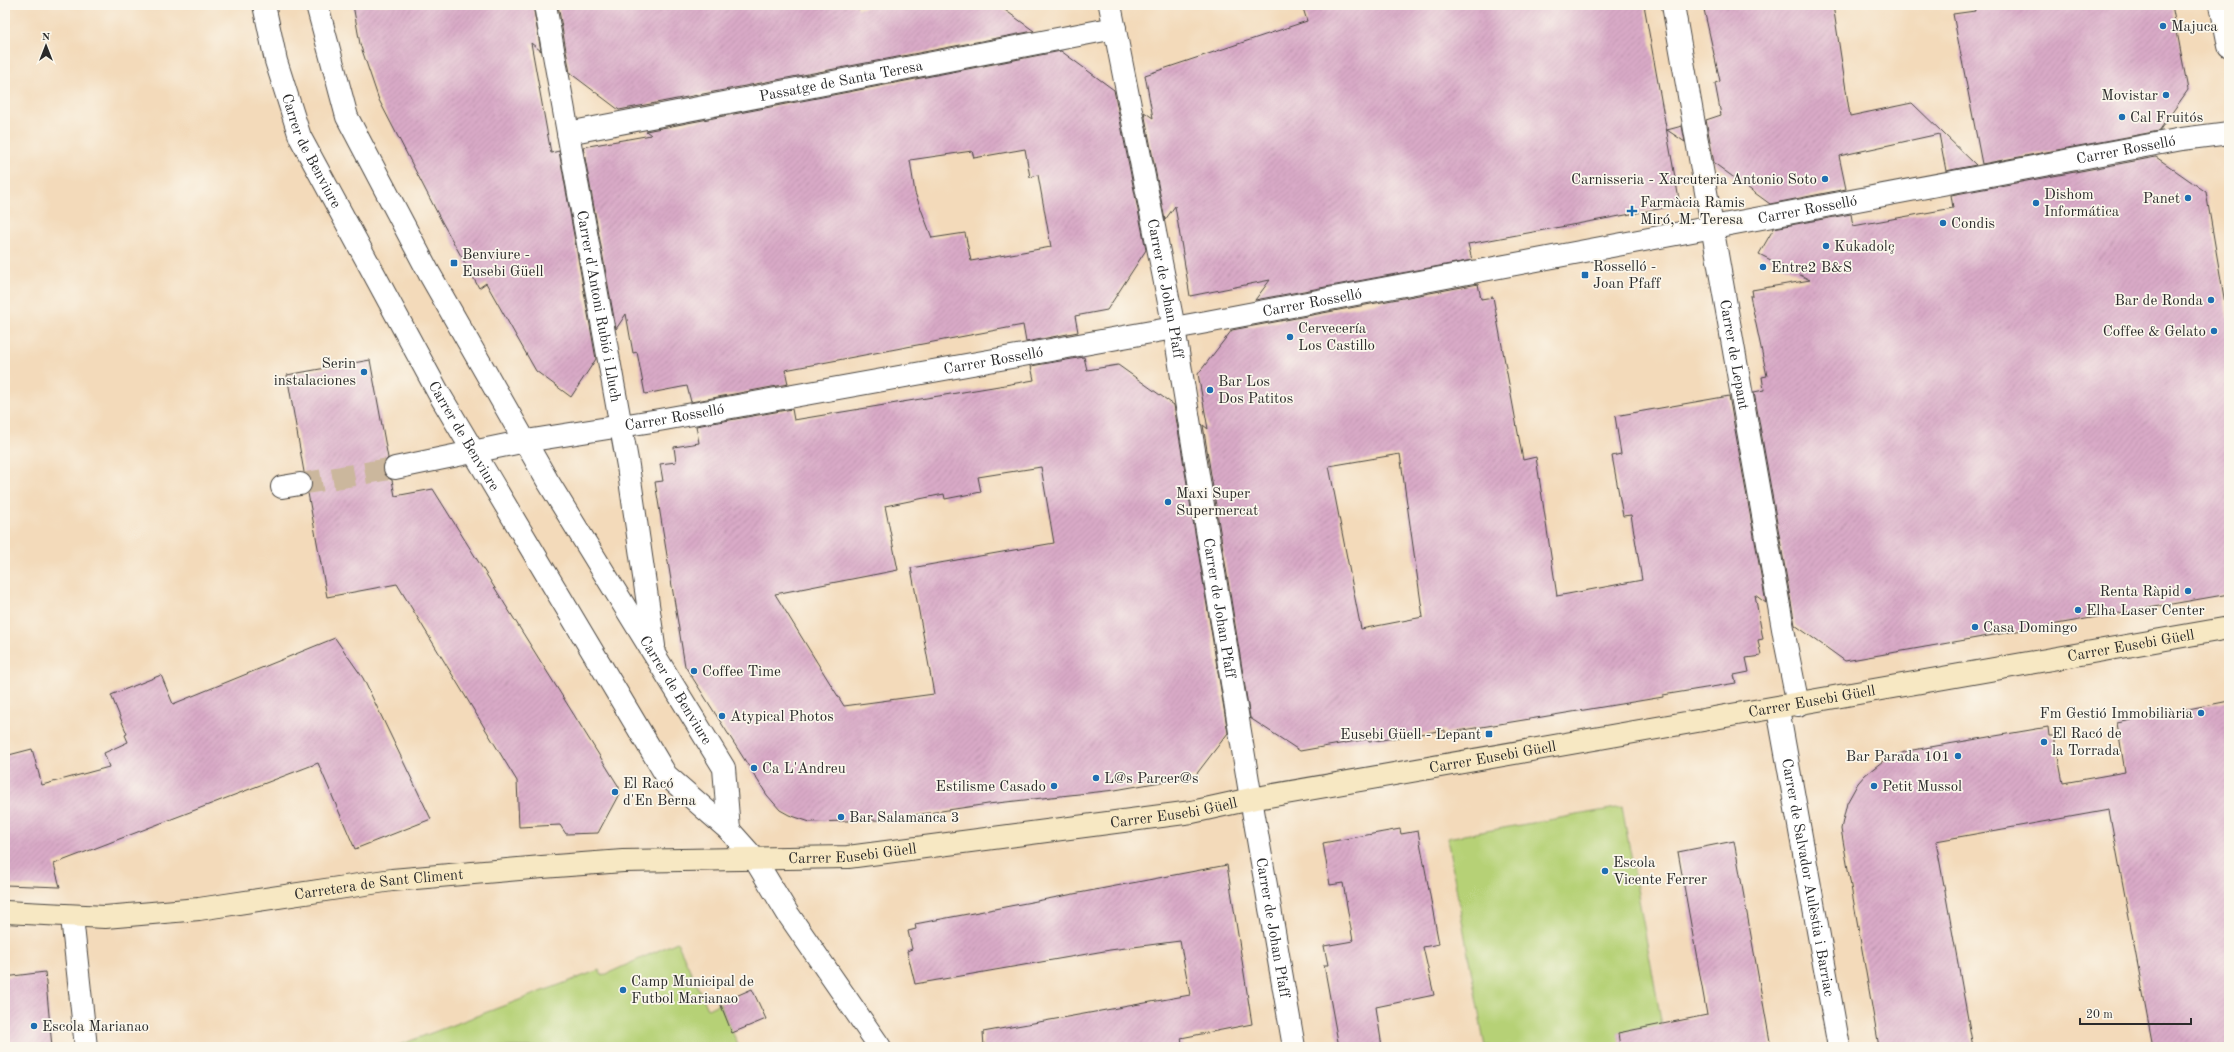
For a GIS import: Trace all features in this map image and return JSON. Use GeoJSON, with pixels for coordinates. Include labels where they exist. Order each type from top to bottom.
{"type":"FeatureCollection","features":[{"type":"Feature","properties":{"kind":"street","name":"Carrer de Benviure"},"geometry":{"type":"LineString","coordinates":[[264,5],[276,61],[300,137],[438,392],[475,451],[666,775],[729,830],[754,858],[788,914],[880,1047]]}},
{"type":"Feature","properties":{"kind":"street","name":"Carrer de Benviure"},"geometry":{"type":"LineString","coordinates":[[316,5],[347,117],[429,273],[491,385],[526,441],[547,480],[724,768],[729,830]]}},
{"type":"Feature","properties":{"kind":"street","name":"Carrer d'Antoni Rubió i Lluch"},"geometry":{"type":"LineString","coordinates":[[545,5],[621,426],[656,656]]}},
{"type":"Feature","properties":{"kind":"street","name":"Carrer de Johan Pfaff"},"geometry":{"type":"LineString","coordinates":[[1110,5],[1174,328],[1251,799],[1294,1047]]}},
{"type":"Feature","properties":{"kind":"street","name":"Carrer de Lepant"},"geometry":{"type":"LineString","coordinates":[[1673,5],[1785,640],[1788,707]]}},
{"type":"Feature","properties":{"kind":"street"},"geometry":{"type":"LineString","coordinates":[[2221,5],[2229,46]]}},
{"type":"Feature","properties":{"kind":"street","name":"Passatge de Santa Teresa"},"geometry":{"type":"LineString","coordinates":[[568,133],[1115,28]]}},
{"type":"Feature","properties":{"kind":"street","name":"Carrer Rosselló"},"geometry":{"type":"LineString","coordinates":[[395,468],[526,441],[621,426],[1174,328],[2175,141],[2229,133]]}},
{"type":"Feature","properties":{"kind":"street","name":"Carrer Eusebi Güell"},"geometry":{"type":"LineString","coordinates":[[754,858],[848,857],[1192,812],[1251,799],[1788,707],[2229,628]]}},
{"type":"Feature","properties":{"kind":"street","name":"Carrer de Salvador Aulèstia i Barriac"},"geometry":{"type":"LineString","coordinates":[[1788,707],[1839,1047]]}},
{"type":"Feature","properties":{"kind":"street","name":"Carretera de Sant Climent"},"geometry":{"type":"LineString","coordinates":[[5,912],[105,918],[199,909],[392,880],[423,877],[623,861],[754,858]]}},
{"type":"Feature","properties":{"kind":"street"},"geometry":{"type":"LineString","coordinates":[[72,917],[86,1047]]}},
{"type":"Feature","properties":{"kind":"green space"},"geometry":{"type":"Polygon","coordinates":[[[1622,807],[1666,1047],[1485,1047],[1447,838],[1622,807]]]}},
{"type":"Feature","properties":{"kind":"green space","name":"Camp Municipal de Futbol Marianao"},"geometry":{"type":"Polygon","coordinates":[[[677,942],[708,1009],[720,1003],[739,1047],[394,1047],[599,970],[602,976],[677,942]]]}},
{"type":"Feature","properties":{"kind":"building"},"geometry":{"type":"Polygon","coordinates":[[[353,5],[533,5],[541,51],[531,43],[551,153],[559,151],[596,359],[571,397],[536,371],[486,283],[479,288],[442,222],[379,100],[360,44],[353,5]]]}},
{"type":"Feature","properties":{"kind":"building"},"geometry":{"type":"Polygon","coordinates":[[[558,5],[857,5],[858,9],[876,5],[998,5],[1034,31],[619,110],[570,73],[558,5]]]}},
{"type":"Feature","properties":{"kind":"building"},"geometry":{"type":"Polygon","coordinates":[[[1302,5],[1644,5],[1680,205],[1468,244],[1472,260],[1255,300],[1270,280],[1190,296],[1175,206],[1165,220],[1144,112],[1153,118],[1145,75],[1307,21],[1302,5]]]}},
{"type":"Feature","properties":{"kind":"building"},"geometry":{"type":"Polygon","coordinates":[[[1703,5],[1833,5],[1850,116],[1912,103],[1976,165],[1946,171],[1939,134],[1839,156],[1846,189],[1770,204],[1714,163],[1706,120],[1721,115],[1715,83],[1720,81],[1703,5]]]}},
{"type":"Feature","properties":{"kind":"building"},"geometry":{"type":"Polygon","coordinates":[[[1974,5],[2172,5],[2188,90],[2159,131],[1982,164],[1953,14],[1975,11],[1974,5]]]}},
{"type":"Feature","properties":{"kind":"building"},"geometry":{"type":"Polygon","coordinates":[[[1061,51],[1114,90],[1146,250],[1107,310],[1075,316],[1078,332],[1026,342],[1023,325],[785,370],[788,384],[691,402],[687,386],[645,394],[637,352],[633,353],[626,314],[616,329],[583,147],[651,135],[646,131],[1061,51]],[[1025,149],[974,158],[972,151],[910,160],[915,193],[932,238],[965,233],[971,261],[1051,247],[1038,175],[1030,177],[1025,149]]]}},
{"type":"Feature","properties":{"kind":"building"},"geometry":{"type":"Polygon","coordinates":[[[1682,126],[1685,142],[1667,130],[1682,126]]]}},
{"type":"Feature","properties":{"kind":"building"},"geometry":{"type":"Polygon","coordinates":[[[2156,157],[2206,192],[2229,327],[2229,594],[1845,661],[1795,625],[1754,392],[1764,390],[1762,377],[1767,376],[1750,296],[1753,296],[1752,290],[1810,280],[1759,254],[1774,228],[1851,214],[1853,226],[1953,208],[1951,195],[2156,157]]]}},
{"type":"Feature","properties":{"kind":"building"},"geometry":{"type":"Polygon","coordinates":[[[1478,284],[1481,299],[1493,297],[1523,460],[1536,457],[1557,596],[1642,580],[1631,515],[1623,516],[1612,456],[1621,454],[1615,416],[1729,396],[1766,603],[1755,595],[1763,639],[1758,640],[1761,656],[1746,658],[1749,672],[1734,675],[1736,683],[1663,695],[1663,697],[1445,733],[1445,730],[1369,742],[1368,739],[1300,751],[1250,718],[1203,425],[1208,429],[1198,374],[1232,330],[1478,284]],[[1400,454],[1329,466],[1361,629],[1423,617],[1400,454]]]}},
{"type":"Feature","properties":{"kind":"building"},"geometry":{"type":"Polygon","coordinates":[[[1084,357],[1087,370],[1118,365],[1174,405],[1228,733],[1195,776],[1115,790],[988,804],[881,820],[810,822],[789,815],[780,810],[767,795],[685,666],[655,482],[663,481],[660,464],[676,462],[674,447],[699,443],[696,426],[792,409],[794,420],[1034,380],[1031,366],[1084,357]],[[1041,467],[978,477],[981,492],[945,499],[944,494],[885,506],[898,570],[775,594],[844,706],[934,694],[911,568],[1054,543],[1041,467]]]}},
{"type":"Feature","properties":{"kind":"building"},"geometry":{"type":"Polygon","coordinates":[[[370,360],[388,458],[383,464],[383,470],[386,477],[392,480],[395,496],[433,489],[619,787],[619,794],[598,833],[566,834],[560,825],[519,827],[517,781],[397,584],[327,597],[308,493],[312,488],[312,482],[304,472],[287,375],[370,360]]]}},
{"type":"Feature","properties":{"kind":"building"},"geometry":{"type":"Polygon","coordinates":[[[335,638],[363,678],[431,819],[355,849],[318,763],[54,864],[60,887],[5,885],[5,756],[32,749],[42,785],[109,767],[104,753],[128,742],[125,735],[127,734],[111,695],[161,675],[173,704],[335,638]]]}},
{"type":"Feature","properties":{"kind":"building"},"geometry":{"type":"Polygon","coordinates":[[[2229,701],[2229,1047],[2153,1047],[2109,810],[1936,841],[1973,1047],[1879,1047],[1841,829],[1847,803],[1858,783],[1865,775],[1883,761],[1907,751],[2048,727],[2049,736],[2054,736],[2063,783],[2125,772],[2117,723],[2229,701]]]}},
{"type":"Feature","properties":{"kind":"building"},"geometry":{"type":"Polygon","coordinates":[[[1400,829],[1401,834],[1418,831],[1439,944],[1423,947],[1434,995],[1376,1007],[1382,1047],[1339,1047],[1324,965],[1328,965],[1324,946],[1353,941],[1343,883],[1330,885],[1323,843],[1400,829]]]}},
{"type":"Feature","properties":{"kind":"building"},"geometry":{"type":"Polygon","coordinates":[[[1734,841],[1771,1047],[1620,1047],[1618,1033],[1707,1015],[1678,852],[1734,841]]]}},
{"type":"Feature","properties":{"kind":"building"},"geometry":{"type":"Polygon","coordinates":[[[1227,865],[1252,1024],[1181,1038],[1183,1047],[984,1047],[983,1032],[1190,995],[1180,941],[1110,950],[915,984],[907,951],[912,949],[908,931],[916,929],[915,924],[1227,865]]]}},
{"type":"Feature","properties":{"kind":"building","name":"Escola Marianao"},"geometry":{"type":"Polygon","coordinates":[[[45,972],[52,1047],[5,1047],[5,977],[45,972]]]}},
{"type":"Feature","properties":{"kind":"building"},"geometry":{"type":"Polygon","coordinates":[[[752,989],[766,1019],[732,1033],[720,1003],[752,989]]]}},
{"type":"Feature","properties":{"kind":"tunnel"},"geometry":{"type":"LineString","coordinates":[[300,484],[395,468]]}},
{"type":"Feature","properties":{"kind":"place","name":"Majuca"},"geometry":{"type":"Point","coordinates":[2163,26]}},
{"type":"Feature","properties":{"kind":"place","name":"Movistar"},"geometry":{"type":"Point","coordinates":[2166,95]}},
{"type":"Feature","properties":{"kind":"place","name":"Cal Fruitós"},"geometry":{"type":"Point","coordinates":[2122,117]}},
{"type":"Feature","properties":{"kind":"place","name":"Carnisseria - Xarcuteria Antonio Soto"},"geometry":{"type":"Point","coordinates":[1825,179]}},
{"type":"Feature","properties":{"kind":"place","name":"Panet"},"geometry":{"type":"Point","coordinates":[2188,198]}},
{"type":"Feature","properties":{"kind":"place","name":"Dishom Informática"},"geometry":{"type":"Point","coordinates":[2036,203]}},
{"type":"Feature","properties":{"kind":"place","name":"Farmàcia Ramis Miró, M. Teresa"},"geometry":{"type":"Point","coordinates":[1632,211]}},
{"type":"Feature","properties":{"kind":"place","name":"Condis"},"geometry":{"type":"Point","coordinates":[1943,223]}},
{"type":"Feature","properties":{"kind":"place","name":"Kukadolç"},"geometry":{"type":"Point","coordinates":[1826,246]}},
{"type":"Feature","properties":{"kind":"place","name":"Benviure - Eusebi Güell"},"geometry":{"type":"Point","coordinates":[454,263]}},
{"type":"Feature","properties":{"kind":"place","name":"Entre2 B&S"},"geometry":{"type":"Point","coordinates":[1763,267]}},
{"type":"Feature","properties":{"kind":"place","name":"Rosselló - Joan Pfaff"},"geometry":{"type":"Point","coordinates":[1585,275]}},
{"type":"Feature","properties":{"kind":"place","name":"Bar de Ronda"},"geometry":{"type":"Point","coordinates":[2211,300]}},
{"type":"Feature","properties":{"kind":"place","name":"Coffee & Gelato"},"geometry":{"type":"Point","coordinates":[2214,331]}},
{"type":"Feature","properties":{"kind":"place","name":"Cervecería Los Castillo"},"geometry":{"type":"Point","coordinates":[1290,337]}},
{"type":"Feature","properties":{"kind":"place","name":"Serin instalaciones"},"geometry":{"type":"Point","coordinates":[364,372]}},
{"type":"Feature","properties":{"kind":"place","name":"Bar Los Dos Patitos"},"geometry":{"type":"Point","coordinates":[1210,390]}},
{"type":"Feature","properties":{"kind":"place","name":"Maxi Super Supermercat"},"geometry":{"type":"Point","coordinates":[1168,502]}},
{"type":"Feature","properties":{"kind":"place","name":"Renta Ràpid"},"geometry":{"type":"Point","coordinates":[2188,591]}},
{"type":"Feature","properties":{"kind":"place","name":"Elha Laser Center"},"geometry":{"type":"Point","coordinates":[2078,610]}},
{"type":"Feature","properties":{"kind":"place","name":"Casa Domingo"},"geometry":{"type":"Point","coordinates":[1975,627]}},
{"type":"Feature","properties":{"kind":"place","name":"Coffee Time"},"geometry":{"type":"Point","coordinates":[694,671]}},
{"type":"Feature","properties":{"kind":"place","name":"Fm Gestió Immobiliària"},"geometry":{"type":"Point","coordinates":[2201,713]}},
{"type":"Feature","properties":{"kind":"place","name":"Atypical Photos"},"geometry":{"type":"Point","coordinates":[722,716]}},
{"type":"Feature","properties":{"kind":"place","name":"Eusebi Güell - Lepant"},"geometry":{"type":"Point","coordinates":[1489,734]}},
{"type":"Feature","properties":{"kind":"place","name":"El Racó de la Torrada"},"geometry":{"type":"Point","coordinates":[2044,742]}},
{"type":"Feature","properties":{"kind":"place","name":"Bar Parada 101"},"geometry":{"type":"Point","coordinates":[1958,756]}},
{"type":"Feature","properties":{"kind":"place","name":"Ca L'Andreu"},"geometry":{"type":"Point","coordinates":[754,768]}},
{"type":"Feature","properties":{"kind":"place","name":"L@s Parcer@s"},"geometry":{"type":"Point","coordinates":[1096,778]}},
{"type":"Feature","properties":{"kind":"place","name":"Estilisme Casado"},"geometry":{"type":"Point","coordinates":[1054,786]}},
{"type":"Feature","properties":{"kind":"place","name":"Petit Mussol"},"geometry":{"type":"Point","coordinates":[1874,786]}},
{"type":"Feature","properties":{"kind":"place","name":"El Racó d'En Berna"},"geometry":{"type":"Point","coordinates":[615,792]}},
{"type":"Feature","properties":{"kind":"place","name":"Bar Salamanca 3"},"geometry":{"type":"Point","coordinates":[841,817]}},
{"type":"Feature","properties":{"kind":"place","name":"Escola Vicente Ferrer"},"geometry":{"type":"Point","coordinates":[1605,871]}},
{"type":"Feature","properties":{"kind":"place","name":"Camp Municipal de Futbol Marianao"},"geometry":{"type":"Point","coordinates":[623,990]}},
{"type":"Feature","properties":{"kind":"place","name":"Escola Marianao"},"geometry":{"type":"Point","coordinates":[34,1026]}}]}
